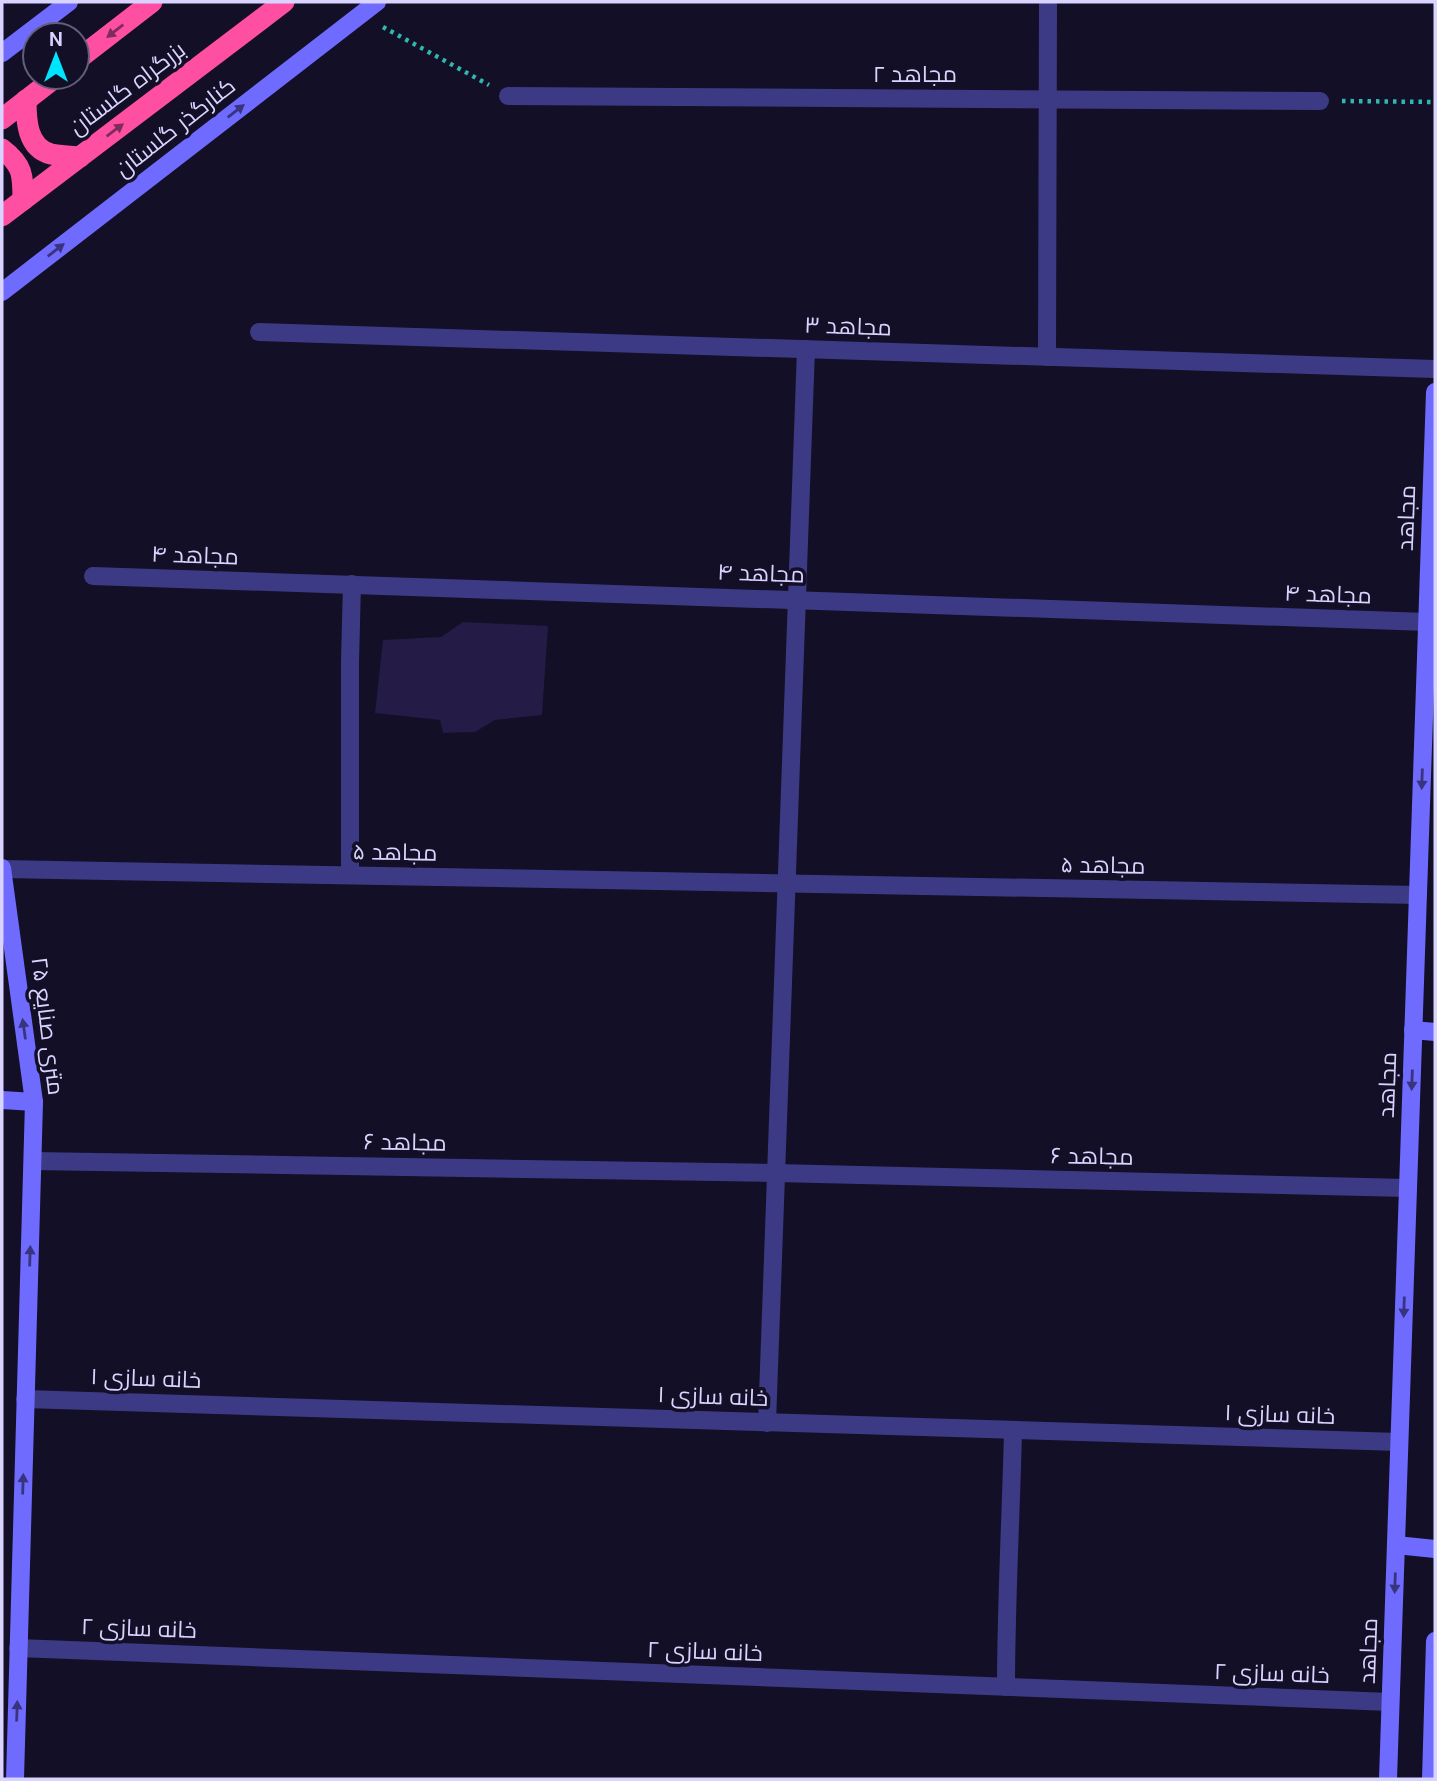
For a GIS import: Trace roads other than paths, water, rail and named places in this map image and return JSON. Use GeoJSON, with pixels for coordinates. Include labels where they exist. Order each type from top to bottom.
{"type":"FeatureCollection","features":[{"type":"Feature","properties":{"kind":"highway"},"geometry":{"type":"LineString","coordinates":[[91,49],[152,2]]}},
{"type":"Feature","properties":{"kind":"highway","name":"بزرگراه گلستان"},"geometry":{"type":"LineString","coordinates":[[2,216],[284,2]]}},
{"type":"Feature","properties":{"kind":"highway"},"geometry":{"type":"LineString","coordinates":[[2,119],[38,91]]}},
{"type":"Feature","properties":{"kind":"highway"},"geometry":{"type":"LineString","coordinates":[[26,100],[26,127],[37,145],[49,154],[80,157]]}},
{"type":"Feature","properties":{"kind":"highway"},"geometry":{"type":"LineString","coordinates":[[2,149],[13,158],[23,174],[23,200]]}},
{"type":"Feature","properties":{"kind":"street"},"geometry":{"type":"LineString","coordinates":[[2,53],[69,2]]}},
{"type":"Feature","properties":{"kind":"street","name":"کنارگذر گلستان"},"geometry":{"type":"LineString","coordinates":[[2,292],[377,2]]}},
{"type":"Feature","properties":{"kind":"street"},"geometry":{"type":"LineString","coordinates":[[1047,357],[1048,2]]}},
{"type":"Feature","properties":{"kind":"street","name":"مجاهد ۲"},"geometry":{"type":"LineString","coordinates":[[508,96],[1320,101]]}},
{"type":"Feature","properties":{"kind":"street","name":"مجاهد ۳"},"geometry":{"type":"LineString","coordinates":[[259,332],[1435,369]]}},
{"type":"Feature","properties":{"kind":"street"},"geometry":{"type":"LineString","coordinates":[[767,1423],[806,349]]}},
{"type":"Feature","properties":{"kind":"street","name":"مجاهد"},"geometry":{"type":"LineString","coordinates":[[1388,1779],[1435,392]]}},
{"type":"Feature","properties":{"kind":"street","name":"مجاهد ۴"},"geometry":{"type":"LineString","coordinates":[[93,576],[1427,622]]}},
{"type":"Feature","properties":{"kind":"street"},"geometry":{"type":"LineString","coordinates":[[350,875],[352,584]]}},
{"type":"Feature","properties":{"kind":"street","name":"۵ مجاهد"},"geometry":{"type":"LineString","coordinates":[[2,868],[786,883]]}},
{"type":"Feature","properties":{"kind":"street","name":"۲۵ متری صنایع"},"geometry":{"type":"LineString","coordinates":[[2,868],[34,1102],[25,1399],[10,1647],[15,1779]]}},
{"type":"Feature","properties":{"kind":"street","name":"مجاهد ۵"},"geometry":{"type":"LineString","coordinates":[[786,883],[1418,895]]}},
{"type":"Feature","properties":{"kind":"street"},"geometry":{"type":"LineString","coordinates":[[1413,1030],[1435,1032]]}},
{"type":"Feature","properties":{"kind":"street"},"geometry":{"type":"LineString","coordinates":[[2,1100],[34,1102]]}},
{"type":"Feature","properties":{"kind":"street","name":"۶ مجاهد"},"geometry":{"type":"LineString","coordinates":[[33,1161],[776,1173]]}},
{"type":"Feature","properties":{"kind":"street","name":"مجاهد ۶"},"geometry":{"type":"LineString","coordinates":[[776,1173],[1408,1188]]}},
{"type":"Feature","properties":{"kind":"street","name":"خانه سازی ۱"},"geometry":{"type":"LineString","coordinates":[[25,1399],[1399,1442]]}},
{"type":"Feature","properties":{"kind":"street"},"geometry":{"type":"LineString","coordinates":[[1006,1687],[1013,1430]]}},
{"type":"Feature","properties":{"kind":"street"},"geometry":{"type":"LineString","coordinates":[[1396,1545],[1435,1549]]}},
{"type":"Feature","properties":{"kind":"street"},"geometry":{"type":"LineString","coordinates":[[1431,1779],[1435,1641]]}},
{"type":"Feature","properties":{"kind":"street","name":"خانه سازی ۲"},"geometry":{"type":"LineString","coordinates":[[10,1647],[1390,1702]]}}]}
